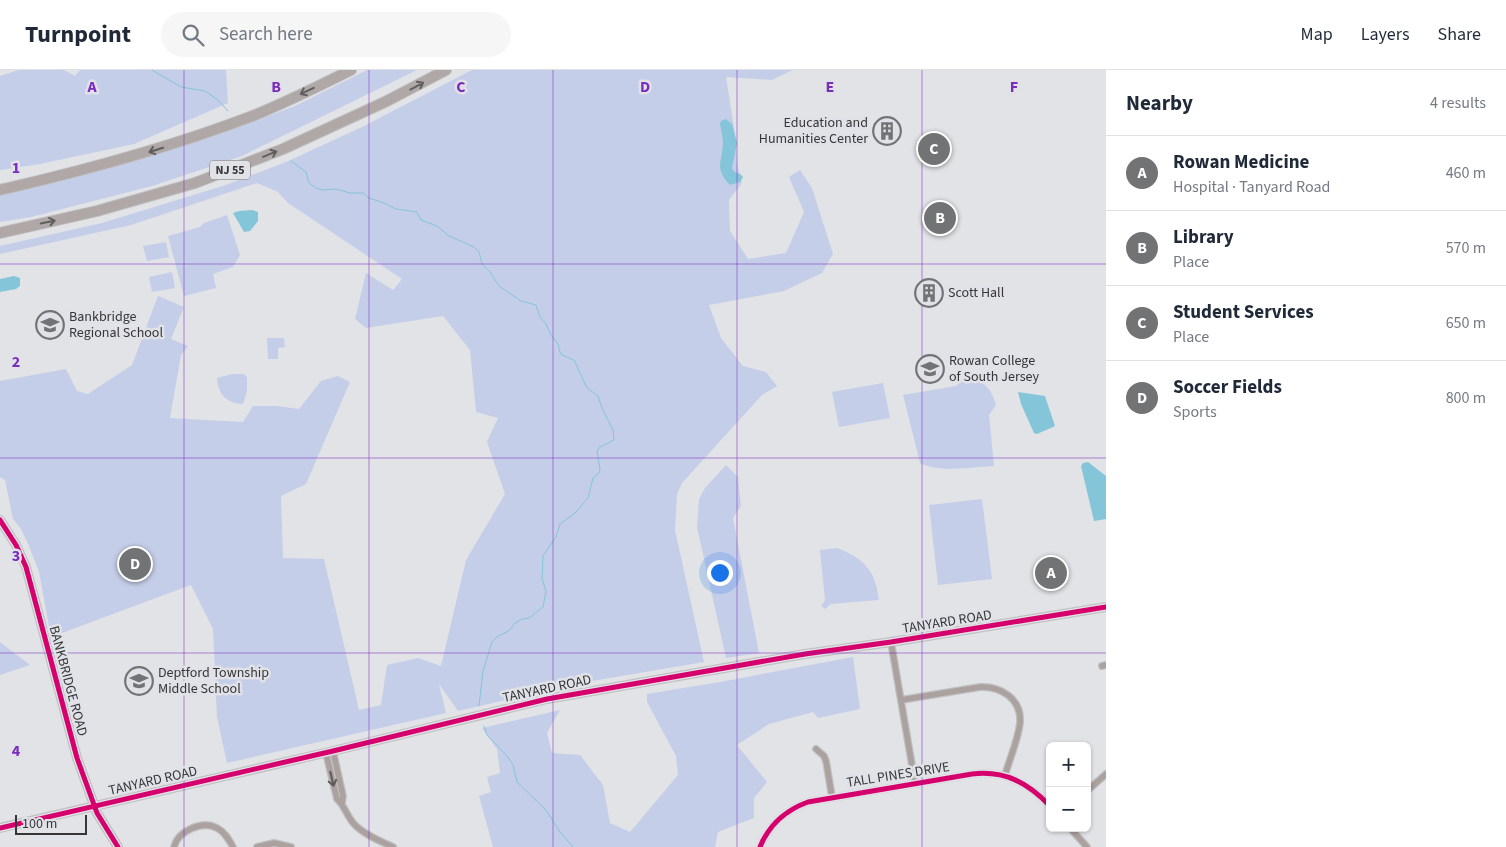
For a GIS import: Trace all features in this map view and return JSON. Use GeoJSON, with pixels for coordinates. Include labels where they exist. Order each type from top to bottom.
{"type":"FeatureCollection","features":[{"type":"Feature","properties":{"kind":"highway"},"geometry":{"type":"LineString","coordinates":[[0,190],[73,173],[181,141],[256,114],[351,70]]}},
{"type":"Feature","properties":{"kind":"highway","name":"NJ 55"},"geometry":{"type":"LineString","coordinates":[[0,233],[97,211],[195,183],[283,149],[387,101],[446,70]]}},
{"type":"Feature","properties":{"kind":"highway"},"geometry":{"type":"LineString","coordinates":[[0,185],[9,184],[15,186]]}},
{"type":"Feature","properties":{"kind":"street","name":"BANKBRIDGE ROAD"},"geometry":{"type":"LineString","coordinates":[[0,520],[16,545],[26,568],[77,758],[94,806],[118,847]]}},
{"type":"Feature","properties":{"kind":"street","name":"TANYARD ROAD"},"geometry":{"type":"LineString","coordinates":[[0,828],[330,752],[547,699],[805,654],[1106,607]]}},
{"type":"Feature","properties":{"kind":"street"},"geometry":{"type":"LineString","coordinates":[[891,642],[915,783]]}},
{"type":"Feature","properties":{"kind":"street"},"geometry":{"type":"LineString","coordinates":[[901,700],[984,687],[996,688],[1008,694],[1017,706],[1020,721],[1005,776]]}},
{"type":"Feature","properties":{"kind":"street"},"geometry":{"type":"LineString","coordinates":[[816,749],[824,756],[826,761],[832,797]]}},
{"type":"Feature","properties":{"kind":"street"},"geometry":{"type":"LineString","coordinates":[[330,752],[337,798],[355,825],[393,847]]}},
{"type":"Feature","properties":{"kind":"street","name":"TALL PINES DRIVE"},"geometry":{"type":"LineString","coordinates":[[760,847],[770,828],[788,812],[808,802],[915,783],[979,773],[992,773],[1016,779],[1030,787],[1046,802]]}},
{"type":"Feature","properties":{"kind":"street"},"geometry":{"type":"LineString","coordinates":[[1091,787],[1106,774]]}},
{"type":"Feature","properties":{"kind":"street"},"geometry":{"type":"LineString","coordinates":[[174,847],[181,834],[187,830],[209,826],[219,829],[226,835],[233,847]]}},
{"type":"Feature","properties":{"kind":"street"},"geometry":{"type":"LineString","coordinates":[[1074,832],[1087,847]]}},
{"type":"Feature","properties":{"kind":"street"},"geometry":{"type":"LineString","coordinates":[[257,847],[274,843],[291,847]]}},
{"type":"Feature","properties":{"kind":"shaded area"},"geometry":{"type":"Polygon","coordinates":[[[19,70],[64,70],[75,76],[80,70],[226,70],[228,103],[134,144],[40,164],[0,170],[0,76],[19,70]]]}},
{"type":"Feature","properties":{"kind":"shaded area"},"geometry":{"type":"Polygon","coordinates":[[[367,70],[417,70],[242,156],[152,186],[31,217],[0,222],[0,194],[58,182],[209,138],[295,106],[367,70]]]}},
{"type":"Feature","properties":{"kind":"shaded area"},"geometry":{"type":"Polygon","coordinates":[[[472,70],[793,70],[772,80],[726,77],[736,140],[737,164],[742,183],[729,200],[730,231],[748,259],[786,253],[804,212],[789,177],[800,170],[812,188],[833,254],[822,273],[784,291],[709,305],[721,338],[743,366],[766,372],[777,386],[762,395],[682,483],[677,494],[675,530],[704,662],[575,684],[458,711],[439,684],[446,713],[227,763],[217,717],[213,629],[191,585],[51,637],[39,572],[21,529],[13,519],[5,480],[0,477],[0,381],[66,369],[77,391],[88,394],[132,365],[158,296],[184,307],[171,339],[188,346],[181,355],[170,418],[243,422],[253,406],[277,406],[299,409],[321,381],[338,376],[350,382],[306,484],[281,496],[283,558],[324,559],[359,710],[381,705],[387,665],[418,658],[441,666],[466,560],[505,494],[487,442],[498,418],[476,412],[470,350],[443,316],[366,328],[355,319],[366,273],[393,290],[402,279],[288,203],[278,192],[257,183],[131,225],[0,254],[0,246],[102,223],[226,185],[286,162],[362,127],[472,70]]]}},
{"type":"Feature","properties":{"kind":"shaded area"},"geometry":{"type":"Polygon","coordinates":[[[726,119],[732,124],[737,143],[732,168],[743,177],[740,182],[730,185],[720,169],[723,144],[720,124],[721,121],[726,119]]]}},
{"type":"Feature","properties":{"kind":"shaded area"},"geometry":{"type":"Polygon","coordinates":[[[252,210],[258,212],[258,221],[250,231],[244,232],[233,213],[252,210]]]}},
{"type":"Feature","properties":{"kind":"shaded area"},"geometry":{"type":"Polygon","coordinates":[[[227,215],[240,255],[233,267],[213,274],[216,288],[184,296],[168,236],[200,227],[204,223],[227,215]]]}},
{"type":"Feature","properties":{"kind":"shaded area"},"geometry":{"type":"Polygon","coordinates":[[[166,242],[169,257],[147,261],[143,246],[166,242]]]}},
{"type":"Feature","properties":{"kind":"shaded area"},"geometry":{"type":"Polygon","coordinates":[[[172,272],[175,288],[152,292],[149,277],[172,272]]]}},
{"type":"Feature","properties":{"kind":"shaded area"},"geometry":{"type":"Polygon","coordinates":[[[14,276],[20,278],[20,286],[16,289],[0,292],[0,279],[14,276]]]}},
{"type":"Feature","properties":{"kind":"shaded area"},"geometry":{"type":"Polygon","coordinates":[[[267,338],[284,338],[285,347],[278,348],[278,359],[268,359],[267,338]]]}},
{"type":"Feature","properties":{"kind":"shaded area"},"geometry":{"type":"Polygon","coordinates":[[[232,374],[244,374],[247,377],[247,391],[243,404],[228,400],[219,389],[217,378],[232,374]]]}},
{"type":"Feature","properties":{"kind":"shaded area"},"geometry":{"type":"Polygon","coordinates":[[[965,378],[977,381],[989,389],[996,405],[989,415],[994,466],[946,469],[920,463],[903,395],[956,386],[965,378]]]}},
{"type":"Feature","properties":{"kind":"shaded area"},"geometry":{"type":"Polygon","coordinates":[[[883,383],[890,418],[839,427],[832,392],[883,383]]]}},
{"type":"Feature","properties":{"kind":"shaded area"},"geometry":{"type":"Polygon","coordinates":[[[1018,392],[1045,396],[1055,426],[1037,434],[1034,433],[1021,404],[1018,392]]]}},
{"type":"Feature","properties":{"kind":"shaded area"},"geometry":{"type":"Polygon","coordinates":[[[1088,462],[1106,476],[1106,519],[1094,521],[1081,466],[1083,463],[1088,462]]]}},
{"type":"Feature","properties":{"kind":"shaded area"},"geometry":{"type":"Polygon","coordinates":[[[726,465],[738,477],[741,506],[733,518],[759,653],[726,658],[697,527],[699,499],[705,488],[726,465]]]}},
{"type":"Feature","properties":{"kind":"shaded area"},"geometry":{"type":"Polygon","coordinates":[[[982,499],[992,579],[938,585],[929,505],[982,499]]]}},
{"type":"Feature","properties":{"kind":"shaded area"},"geometry":{"type":"Polygon","coordinates":[[[837,548],[862,561],[867,567],[875,581],[879,600],[831,604],[825,609],[821,606],[825,600],[820,550],[837,548]]]}},
{"type":"Feature","properties":{"kind":"shaded area"},"geometry":{"type":"Polygon","coordinates":[[[0,642],[30,665],[0,675],[0,642]]]}},
{"type":"Feature","properties":{"kind":"shaded area"},"geometry":{"type":"Polygon","coordinates":[[[853,657],[860,709],[818,718],[813,712],[769,724],[737,745],[767,782],[754,798],[754,818],[718,832],[715,847],[493,847],[479,796],[491,792],[487,777],[500,773],[497,749],[482,728],[560,710],[547,733],[552,753],[580,755],[603,785],[610,823],[630,832],[678,775],[676,756],[647,702],[647,694],[853,657]]]}},
{"type":"Feature","properties":{"kind":"waterway"},"geometry":{"type":"LineString","coordinates":[[152,70],[181,87],[205,91],[218,100],[228,111]]}},
{"type":"Feature","properties":{"kind":"waterway"},"geometry":{"type":"LineString","coordinates":[[291,161],[306,172],[309,183],[316,188],[363,193],[369,198],[396,209],[417,212],[421,220],[437,226],[449,236],[474,247],[479,252],[482,264],[499,286],[521,301],[536,305],[540,317],[558,344],[562,355],[574,360],[587,388],[598,396],[613,430],[614,440],[600,447],[597,451],[600,469],[599,473],[593,478],[588,498],[575,513],[560,524],[556,537],[543,556],[542,579],[546,591],[543,607],[529,618],[515,623],[509,631],[498,636],[492,642],[483,671],[479,706]]}},
{"type":"Feature","properties":{"kind":"waterway"},"geometry":{"type":"LineString","coordinates":[[484,726],[487,735],[513,765],[517,782],[546,810],[560,832],[573,847]]}},
{"type":"Feature","properties":{"kind":"cycle path"},"geometry":{"type":"LineString","coordinates":[[0,520],[16,545],[26,567],[77,758],[97,813],[118,847]]}},
{"type":"Feature","properties":{"kind":"cycle path"},"geometry":{"type":"LineString","coordinates":[[0,828],[547,699],[805,654],[1106,607]]}},
{"type":"Feature","properties":{"kind":"cycle path"},"geometry":{"type":"LineString","coordinates":[[760,847],[768,832],[779,819],[792,809],[808,802],[972,774],[984,773],[1005,776],[1024,785],[1046,802]]}},
{"type":"Feature","properties":{"kind":"place","name":"Education and Humanities Center"},"geometry":{"type":"Point","coordinates":[887,131]}},
{"type":"Feature","properties":{"kind":"place","name":"Student Services"},"geometry":{"type":"Point","coordinates":[934,149]}},
{"type":"Feature","properties":{"kind":"place","name":"Library"},"geometry":{"type":"Point","coordinates":[940,218]}},
{"type":"Feature","properties":{"kind":"place","name":"Scott Hall"},"geometry":{"type":"Point","coordinates":[929,293]}},
{"type":"Feature","properties":{"kind":"place","name":"Bankbridge Regional School"},"geometry":{"type":"Point","coordinates":[50,325]}},
{"type":"Feature","properties":{"kind":"place","name":"Rowan College of South Jersey"},"geometry":{"type":"Point","coordinates":[930,369]}},
{"type":"Feature","properties":{"kind":"place","name":"Soccer Fields"},"geometry":{"type":"Point","coordinates":[135,564]}},
{"type":"Feature","properties":{"kind":"place","name":"Rowan Medicine"},"geometry":{"type":"Point","coordinates":[1051,573]}},
{"type":"Feature","properties":{"kind":"place","name":"Deptford Township Middle School"},"geometry":{"type":"Point","coordinates":[139,681]}}]}
